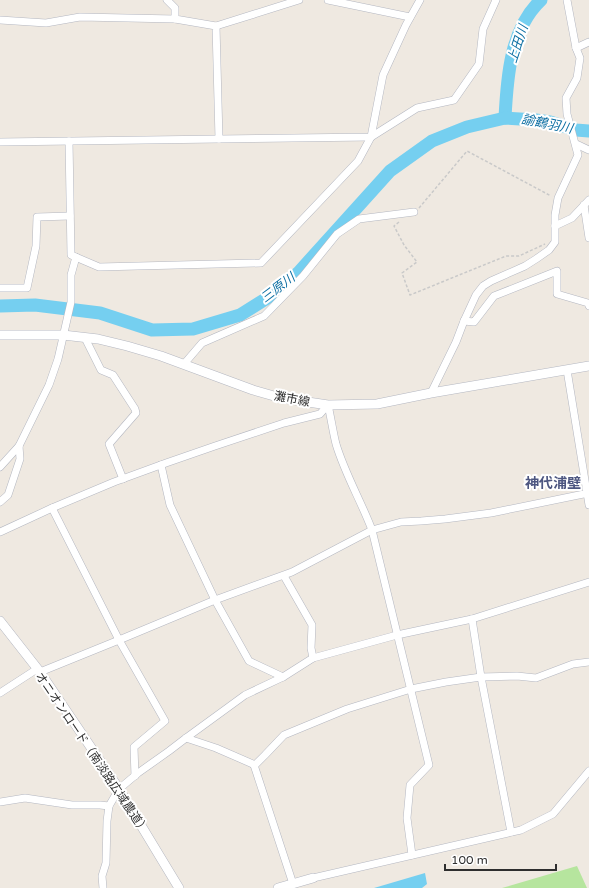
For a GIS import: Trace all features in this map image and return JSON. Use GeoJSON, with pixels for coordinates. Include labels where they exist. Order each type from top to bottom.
{"type":"FeatureCollection","features":[{"type":"Feature","properties":{"kind":"main road","name":"灘市線"},"geometry":{"type":"LineString","coordinates":[[0,335],[64,332],[86,338],[98,339],[162,356],[253,390],[281,398],[328,405],[377,404],[431,393],[589,366]]}},
{"type":"Feature","properties":{"kind":"main road","name":"オニオンロード（南淡路広域農道）"},"geometry":{"type":"LineString","coordinates":[[0,621],[38,671],[119,789],[179,888]]}},
{"type":"Feature","properties":{"kind":"main road"},"geometry":{"type":"LineString","coordinates":[[278,888],[313,878]]}},
{"type":"Feature","properties":{"kind":"street"},"geometry":{"type":"LineString","coordinates":[[167,0],[175,8],[175,19]]}},
{"type":"Feature","properties":{"kind":"street"},"geometry":{"type":"LineString","coordinates":[[0,20],[46,23],[80,18],[175,19],[216,26],[299,0]]}},
{"type":"Feature","properties":{"kind":"street"},"geometry":{"type":"LineString","coordinates":[[328,0],[410,18]]}},
{"type":"Feature","properties":{"kind":"street"},"geometry":{"type":"LineString","coordinates":[[70,141],[71,255],[99,266],[261,263],[358,160],[371,137],[383,75],[420,0]]}},
{"type":"Feature","properties":{"kind":"street"},"geometry":{"type":"LineString","coordinates":[[0,142],[371,137],[417,108],[454,100],[479,64],[483,29],[496,0]]}},
{"type":"Feature","properties":{"kind":"street"},"geometry":{"type":"LineString","coordinates":[[431,393],[456,342],[476,295],[482,286],[491,280],[525,266],[549,250],[555,242],[554,215],[558,200],[578,155],[567,114],[566,98],[577,78],[580,58],[576,48],[567,0]]}},
{"type":"Feature","properties":{"kind":"street"},"geometry":{"type":"LineString","coordinates":[[216,26],[219,139]]}},
{"type":"Feature","properties":{"kind":"street"},"geometry":{"type":"LineString","coordinates":[[576,48],[589,42]]}},
{"type":"Feature","properties":{"kind":"street"},"geometry":{"type":"LineString","coordinates":[[576,144],[589,150]]}},
{"type":"Feature","properties":{"kind":"street"},"geometry":{"type":"LineString","coordinates":[[555,226],[572,218],[586,202]]}},
{"type":"Feature","properties":{"kind":"street"},"geometry":{"type":"LineString","coordinates":[[586,202],[589,238]]}},
{"type":"Feature","properties":{"kind":"street"},"geometry":{"type":"LineString","coordinates":[[184,364],[202,343],[264,316],[304,276],[337,234],[359,219],[414,212]]}},
{"type":"Feature","properties":{"kind":"street"},"geometry":{"type":"LineString","coordinates":[[0,288],[27,288],[36,246],[37,217],[70,216]]}},
{"type":"Feature","properties":{"kind":"street"},"geometry":{"type":"LineString","coordinates":[[0,467],[19,446],[49,385],[58,358],[71,302],[71,275],[76,257]]}},
{"type":"Feature","properties":{"kind":"street"},"geometry":{"type":"LineString","coordinates":[[464,321],[474,322],[494,296],[557,271],[557,294],[588,303],[589,306]]}},
{"type":"Feature","properties":{"kind":"street"},"geometry":{"type":"LineString","coordinates":[[86,338],[101,370],[113,375],[135,409],[136,413],[110,444],[124,479]]}},
{"type":"Feature","properties":{"kind":"street"},"geometry":{"type":"LineString","coordinates":[[567,370],[589,505]]}},
{"type":"Feature","properties":{"kind":"street"},"geometry":{"type":"LineString","coordinates":[[0,532],[52,508],[161,464],[284,423],[320,414],[328,405]]}},
{"type":"Feature","properties":{"kind":"street"},"geometry":{"type":"LineString","coordinates":[[328,405],[336,444],[372,530],[429,765],[410,785],[407,818],[412,855]]}},
{"type":"Feature","properties":{"kind":"street"},"geometry":{"type":"LineString","coordinates":[[0,502],[8,495],[20,459],[19,446]]}},
{"type":"Feature","properties":{"kind":"street"},"geometry":{"type":"LineString","coordinates":[[161,464],[170,505],[215,600],[249,661],[283,677]]}},
{"type":"Feature","properties":{"kind":"street"},"geometry":{"type":"LineString","coordinates":[[0,693],[38,671],[119,640],[215,600],[284,576],[372,530],[401,522],[445,519],[491,513],[588,493]]}},
{"type":"Feature","properties":{"kind":"street"},"geometry":{"type":"LineString","coordinates":[[52,508],[119,640],[165,721],[134,747],[135,776]]}},
{"type":"Feature","properties":{"kind":"street"},"geometry":{"type":"LineString","coordinates":[[284,576],[312,625],[310,648],[313,658]]}},
{"type":"Feature","properties":{"kind":"street"},"geometry":{"type":"LineString","coordinates":[[102,888],[102,876],[106,863],[107,821],[110,806],[119,789],[245,695],[283,677],[313,658],[397,635],[472,619],[589,582]]}},
{"type":"Feature","properties":{"kind":"street"},"geometry":{"type":"LineString","coordinates":[[472,619],[481,677],[511,832]]}},
{"type":"Feature","properties":{"kind":"street"},"geometry":{"type":"LineString","coordinates":[[254,765],[284,735],[347,709],[411,689],[481,677],[517,676],[536,678],[573,664],[589,662]]}},
{"type":"Feature","properties":{"kind":"street"},"geometry":{"type":"LineString","coordinates":[[186,738],[216,748],[254,765],[293,884]]}},
{"type":"Feature","properties":{"kind":"street"},"geometry":{"type":"LineString","coordinates":[[313,878],[521,830],[553,814],[589,771]]}},
{"type":"Feature","properties":{"kind":"street"},"geometry":{"type":"LineString","coordinates":[[0,802],[25,798],[72,805],[110,806]]}},
{"type":"Feature","properties":{"kind":"path"},"geometry":{"type":"LineString","coordinates":[[414,212],[467,151],[558,200]]}},
{"type":"Feature","properties":{"kind":"path"},"geometry":{"type":"LineString","coordinates":[[401,221],[394,226],[404,245],[417,262],[402,273],[410,295],[506,256],[519,256],[544,244],[552,246]]}},
{"type":"Feature","properties":{"kind":"green space"},"geometry":{"type":"Polygon","coordinates":[[[577,866],[587,888],[502,888],[577,866]]]}},
{"type":"Feature","properties":{"kind":"water"},"geometry":{"type":"Polygon","coordinates":[[[425,873],[427,884],[422,888],[374,888],[425,873]]]}},
{"type":"Feature","properties":{"kind":"waterway","name":"上田川"},"geometry":{"type":"LineString","coordinates":[[505,118],[507,87],[512,55],[523,25],[541,0]]}},
{"type":"Feature","properties":{"kind":"waterway","name":"三原川"},"geometry":{"type":"LineString","coordinates":[[0,306],[35,305],[100,313],[152,330],[193,329],[240,315],[272,295],[298,273],[390,171],[432,141],[467,127],[505,118],[550,122],[576,130],[589,131]]}},
{"type":"Feature","properties":{"kind":"district","name":"神代浦壁"},"geometry":{"type":"Point","coordinates":[553,483]}},
{"type":"Feature","properties":{"kind":"water label","name":"諭鶴羽川"},"geometry":{"type":"Point","coordinates":[547,124]}}]}
